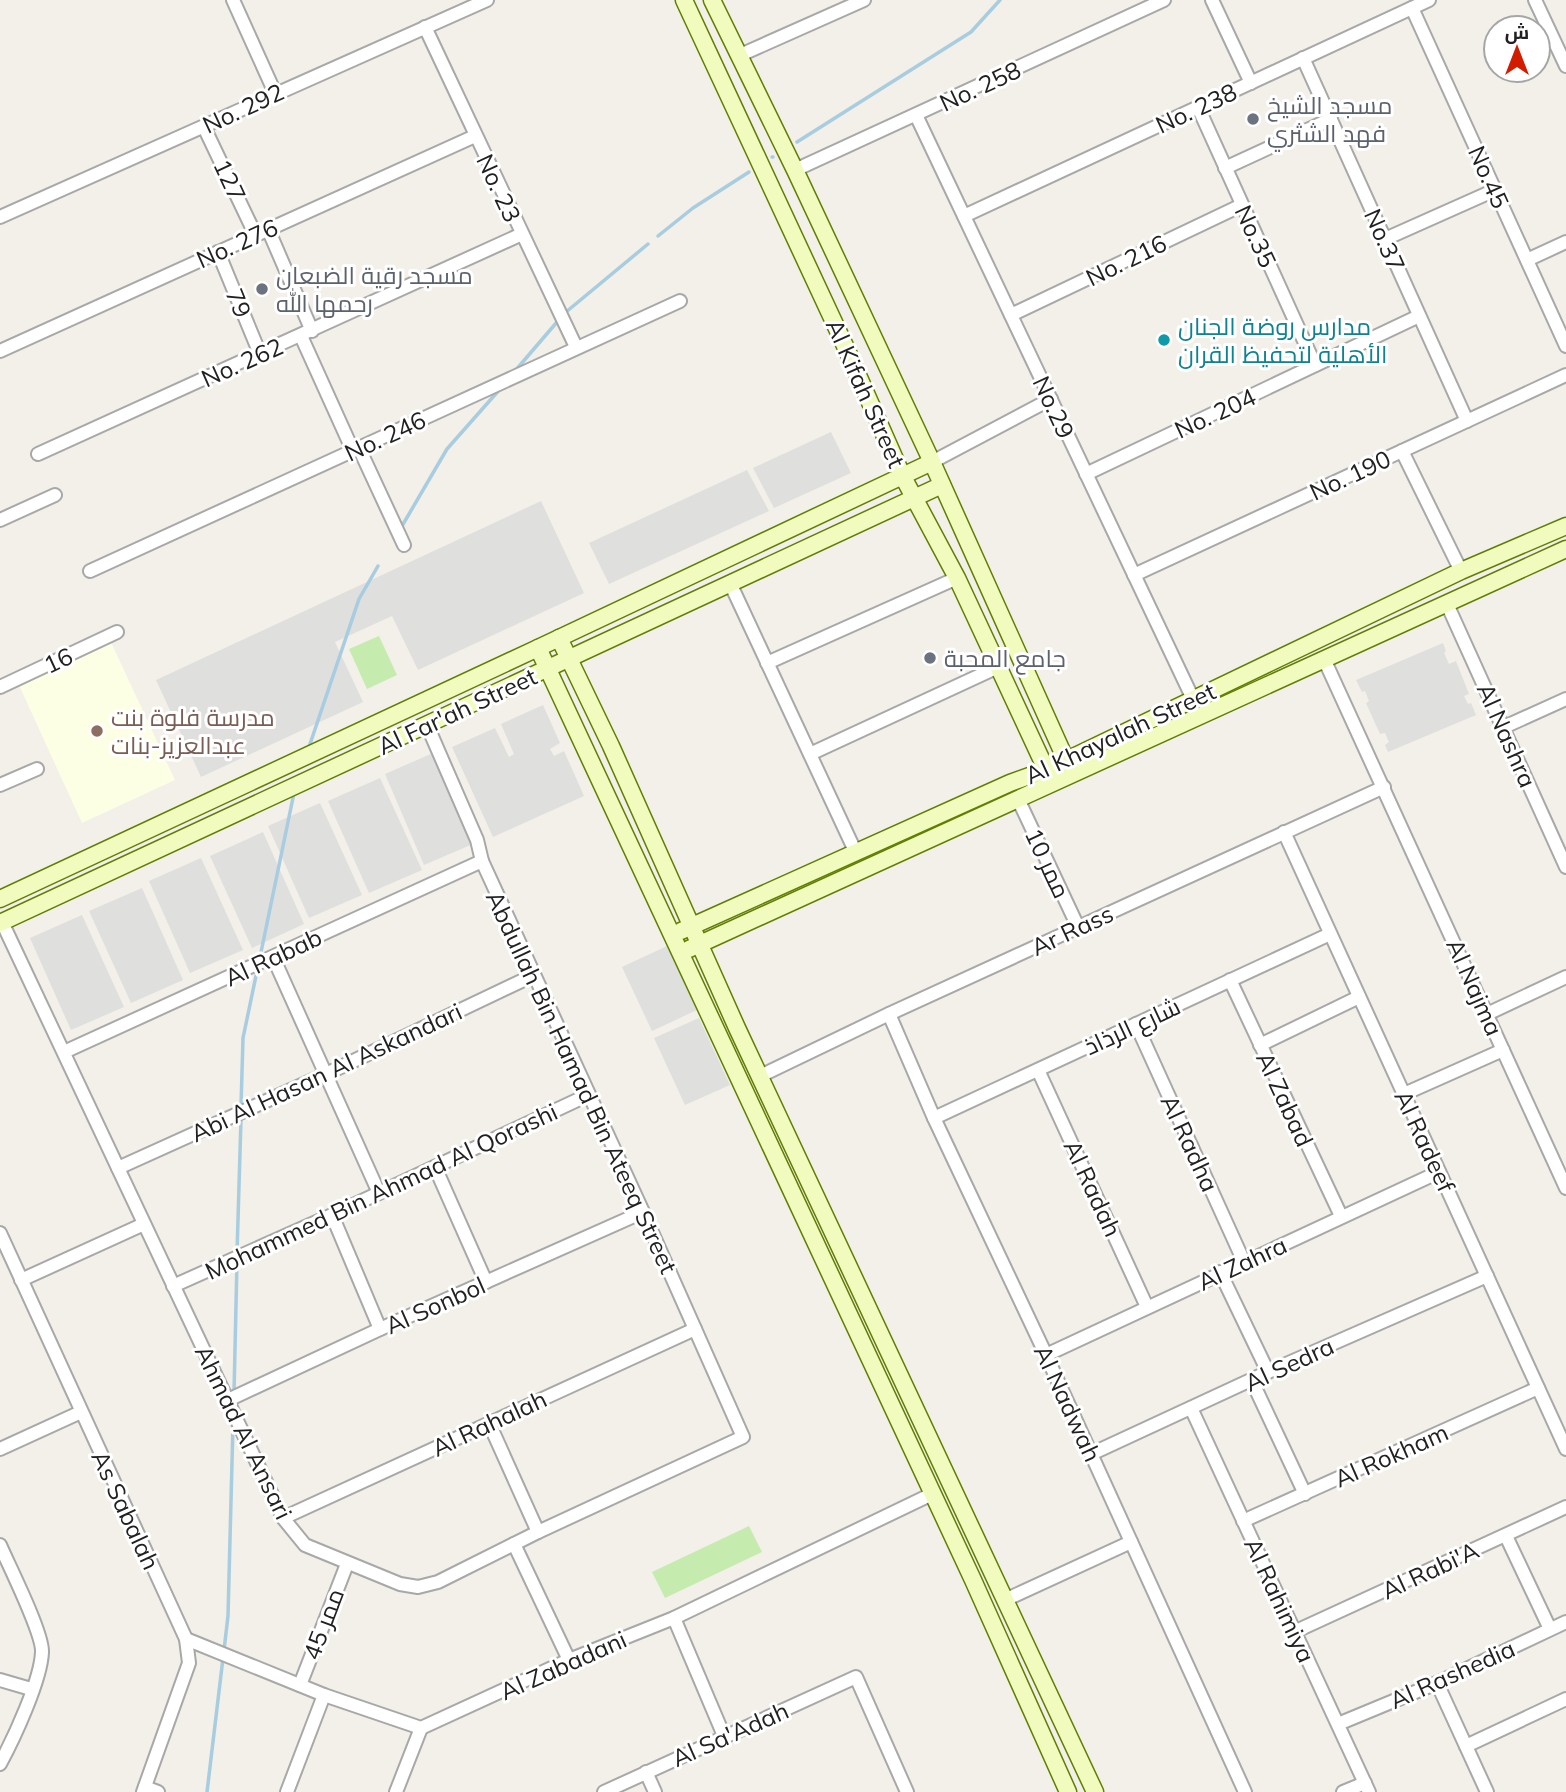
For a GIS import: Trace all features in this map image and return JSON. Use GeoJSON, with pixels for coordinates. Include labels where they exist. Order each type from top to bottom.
{"type":"FeatureCollection","features":[{"type":"Feature","properties":{"kind":"street"},"geometry":{"type":"LineString","coordinates":[[233,0],[275,93]]}},
{"type":"Feature","properties":{"kind":"street","name":"No. 292"},"geometry":{"type":"LineString","coordinates":[[0,217],[487,0]]}},
{"type":"Feature","properties":{"kind":"street","name":"Al Kifah Street"},"geometry":{"type":"LineString","coordinates":[[684,0],[902,475],[957,578],[1050,777]]}},
{"type":"Feature","properties":{"kind":"street","name":"Al Kifah Street"},"geometry":{"type":"LineString","coordinates":[[712,0],[932,462],[1069,768]]}},
{"type":"Feature","properties":{"kind":"street"},"geometry":{"type":"LineString","coordinates":[[738,56],[864,0]]}},
{"type":"Feature","properties":{"kind":"street","name":"No. 258"},"geometry":{"type":"LineString","coordinates":[[795,170],[916,116],[1141,5],[1164,0]]}},
{"type":"Feature","properties":{"kind":"street"},"geometry":{"type":"LineString","coordinates":[[1212,0],[1251,83]]}},
{"type":"Feature","properties":{"kind":"street","name":"No. 238"},"geometry":{"type":"LineString","coordinates":[[964,216],[1429,0]]}},
{"type":"Feature","properties":{"kind":"street"},"geometry":{"type":"LineString","coordinates":[[1535,0],[1566,66]]}},
{"type":"Feature","properties":{"kind":"street","name":"No.45"},"geometry":{"type":"LineString","coordinates":[[1412,8],[1566,346]]}},
{"type":"Feature","properties":{"kind":"street","name":"No. 23"},"geometry":{"type":"LineString","coordinates":[[425,27],[576,347]]}},
{"type":"Feature","properties":{"kind":"street","name":"No.37"},"geometry":{"type":"LineString","coordinates":[[1303,58],[1467,421]]}},
{"type":"Feature","properties":{"kind":"street","name":"No.35"},"geometry":{"type":"LineString","coordinates":[[1198,107],[1315,365]]}},
{"type":"Feature","properties":{"kind":"street","name":"No.29"},"geometry":{"type":"LineString","coordinates":[[916,116],[1193,699]]}},
{"type":"Feature","properties":{"kind":"street"},"geometry":{"type":"LineString","coordinates":[[1225,168],[1331,119]]}},
{"type":"Feature","properties":{"kind":"street","name":"127"},"geometry":{"type":"LineString","coordinates":[[204,127],[255,234]]}},
{"type":"Feature","properties":{"kind":"street","name":"No. 276"},"geometry":{"type":"LineString","coordinates":[[0,351],[475,136]]}},
{"type":"Feature","properties":{"kind":"street"},"geometry":{"type":"LineString","coordinates":[[1385,239],[1495,190]]}},
{"type":"Feature","properties":{"kind":"street","name":"No. 216"},"geometry":{"type":"LineString","coordinates":[[1011,315],[1242,205]]}},
{"type":"Feature","properties":{"kind":"street"},"geometry":{"type":"LineString","coordinates":[[268,229],[307,333],[356,449],[404,545]]}},
{"type":"Feature","properties":{"kind":"street","name":"No. 262"},"geometry":{"type":"LineString","coordinates":[[38,454],[522,234]]}},
{"type":"Feature","properties":{"kind":"street"},"geometry":{"type":"LineString","coordinates":[[1527,260],[1566,242]]}},
{"type":"Feature","properties":{"kind":"street","name":"79"},"geometry":{"type":"LineString","coordinates":[[218,252],[260,354]]}},
{"type":"Feature","properties":{"kind":"street","name":"No. 246"},"geometry":{"type":"LineString","coordinates":[[90,571],[680,301]]}},
{"type":"Feature","properties":{"kind":"street","name":"No. 204"},"geometry":{"type":"LineString","coordinates":[[1086,474],[1419,316]]}},
{"type":"Feature","properties":{"kind":"street","name":"No. 190"},"geometry":{"type":"LineString","coordinates":[[1134,575],[1566,375]]}},
{"type":"Feature","properties":{"kind":"street"},"geometry":{"type":"LineString","coordinates":[[932,462],[1051,400]]}},
{"type":"Feature","properties":{"kind":"street"},"geometry":{"type":"LineString","coordinates":[[895,456],[911,467],[925,461],[922,443]]}},
{"type":"Feature","properties":{"kind":"street"},"geometry":{"type":"LineString","coordinates":[[1402,451],[1461,571]]}},
{"type":"Feature","properties":{"kind":"street","name":"Al Far'ah Street"},"geometry":{"type":"LineString","coordinates":[[0,899],[932,462]]}},
{"type":"Feature","properties":{"kind":"street","name":"Al Far'ah Street"},"geometry":{"type":"LineString","coordinates":[[1,923],[942,485]]}},
{"type":"Feature","properties":{"kind":"street"},"geometry":{"type":"LineString","coordinates":[[0,520],[55,495]]}},
{"type":"Feature","properties":{"kind":"street"},"geometry":{"type":"LineString","coordinates":[[928,521],[928,501],[942,495],[954,511]]}},
{"type":"Feature","properties":{"kind":"street"},"geometry":{"type":"LineString","coordinates":[[1559,529],[1544,540],[1544,547],[1546,552],[1563,550]]}},
{"type":"Feature","properties":{"kind":"street","name":"Al Khayalah Street"},"geometry":{"type":"LineString","coordinates":[[1104,751],[1193,699],[1461,571],[1559,529]]}},
{"type":"Feature","properties":{"kind":"street","name":"Al Khayalah Street"},"geometry":{"type":"LineString","coordinates":[[679,953],[1020,798],[1050,777],[1104,751],[1324,659],[1563,550]]}},
{"type":"Feature","properties":{"kind":"street"},"geometry":{"type":"LineString","coordinates":[[1503,554],[1520,553],[1523,560],[1518,568],[1504,577]]}},
{"type":"Feature","properties":{"kind":"street"},"geometry":{"type":"LineString","coordinates":[[767,663],[957,578]]}},
{"type":"Feature","properties":{"kind":"street"},"geometry":{"type":"LineString","coordinates":[[730,583],[856,853]]}},
{"type":"Feature","properties":{"kind":"street","name":"Al Nashra"},"geometry":{"type":"LineString","coordinates":[[1447,604],[1566,867]]}},
{"type":"Feature","properties":{"kind":"street","name":"16"},"geometry":{"type":"LineString","coordinates":[[0,687],[117,632]]}},
{"type":"Feature","properties":{"kind":"street"},"geometry":{"type":"LineString","coordinates":[[559,638],[760,1076],[1095,1792]]}},
{"type":"Feature","properties":{"kind":"street"},"geometry":{"type":"LineString","coordinates":[[538,649],[1068,1792]]}},
{"type":"Feature","properties":{"kind":"street","name":"Al Najma"},"geometry":{"type":"LineString","coordinates":[[1324,659],[1566,1188]]}},
{"type":"Feature","properties":{"kind":"street"},"geometry":{"type":"LineString","coordinates":[[810,754],[998,667]]}},
{"type":"Feature","properties":{"kind":"street"},"geometry":{"type":"LineString","coordinates":[[565,705],[562,680],[567,676],[573,676],[586,692]]}},
{"type":"Feature","properties":{"kind":"street"},"geometry":{"type":"LineString","coordinates":[[1504,727],[1566,699]]}},
{"type":"Feature","properties":{"kind":"street","name":"Abdullah Bin Hamad Bin Ateeq Street"},"geometry":{"type":"LineString","coordinates":[[427,725],[477,840],[482,862],[743,1437]]}},
{"type":"Feature","properties":{"kind":"street"},"geometry":{"type":"LineString","coordinates":[[0,785],[37,769]]}},
{"type":"Feature","properties":{"kind":"street","name":"Al Khayalah Street"},"geometry":{"type":"LineString","coordinates":[[671,936],[1010,783],[1050,777]]}},
{"type":"Feature","properties":{"kind":"street"},"geometry":{"type":"LineString","coordinates":[[1010,783],[1028,781],[1033,784],[1020,798]]}},
{"type":"Feature","properties":{"kind":"street","name":"Ar Rass"},"geometry":{"type":"LineString","coordinates":[[760,1076],[1384,787]]}},
{"type":"Feature","properties":{"kind":"street","name":"ممر 10"},"geometry":{"type":"LineString","coordinates":[[1020,798],[1078,927]]}},
{"type":"Feature","properties":{"kind":"street","name":"Al Radeef"},"geometry":{"type":"LineString","coordinates":[[1284,832],[1566,1449]]}},
{"type":"Feature","properties":{"kind":"street","name":"Al Rabab"},"geometry":{"type":"LineString","coordinates":[[64,1052],[482,862]]}},
{"type":"Feature","properties":{"kind":"street"},"geometry":{"type":"LineString","coordinates":[[726,911],[719,923],[721,928],[728,931]]}},
{"type":"Feature","properties":{"kind":"street","name":"Ahmad Al Ansari"},"geometry":{"type":"LineString","coordinates":[[1,923],[283,1518],[305,1545],[400,1584],[418,1587],[438,1582],[538,1532],[743,1437]]}},
{"type":"Feature","properties":{"kind":"street","name":"شارع الرذاذ"},"geometry":{"type":"LineString","coordinates":[[934,1118],[1330,934]]}},
{"type":"Feature","properties":{"kind":"street"},"geometry":{"type":"LineString","coordinates":[[273,957],[379,1194]]}},
{"type":"Feature","properties":{"kind":"street","name":"Abi Al Hasan Al Askandari"},"geometry":{"type":"LineString","coordinates":[[118,1168],[326,1074],[534,975]]}},
{"type":"Feature","properties":{"kind":"street"},"geometry":{"type":"LineString","coordinates":[[1487,1014],[1566,977]]}},
{"type":"Feature","properties":{"kind":"street","name":"Al Zabad"},"geometry":{"type":"LineString","coordinates":[[1230,980],[1340,1216]]}},
{"type":"Feature","properties":{"kind":"street"},"geometry":{"type":"LineString","coordinates":[[1259,1045],[1359,997]]}},
{"type":"Feature","properties":{"kind":"street","name":"Al Nadwah"},"geometry":{"type":"LineString","coordinates":[[889,1014],[934,1118],[1046,1355],[1245,1792]]}},
{"type":"Feature","properties":{"kind":"street","name":"Al Radha"},"geometry":{"type":"LineString","coordinates":[[1136,1024],[1244,1262]]}},
{"type":"Feature","properties":{"kind":"street"},"geometry":{"type":"LineString","coordinates":[[1404,1094],[1503,1050]]}},
{"type":"Feature","properties":{"kind":"street","name":"Al Radah"},"geometry":{"type":"LineString","coordinates":[[1038,1070],[1147,1307]]}},
{"type":"Feature","properties":{"kind":"street","name":"Mohammed Bin Ahmad Al Qorashi"},"geometry":{"type":"LineString","coordinates":[[173,1286],[379,1194],[589,1095]]}},
{"type":"Feature","properties":{"kind":"street"},"geometry":{"type":"LineString","coordinates":[[435,1167],[486,1282]]}},
{"type":"Feature","properties":{"kind":"street","name":"Al Zahra"},"geometry":{"type":"LineString","coordinates":[[1046,1355],[1439,1172]]}},
{"type":"Feature","properties":{"kind":"street","name":"Al Sonbol"},"geometry":{"type":"LineString","coordinates":[[228,1400],[643,1212]]}},
{"type":"Feature","properties":{"kind":"street"},"geometry":{"type":"LineString","coordinates":[[332,1215],[380,1329]]}},
{"type":"Feature","properties":{"kind":"street"},"geometry":{"type":"LineString","coordinates":[[21,1280],[144,1224]]}},
{"type":"Feature","properties":{"kind":"street","name":"As Sabalah"},"geometry":{"type":"LineString","coordinates":[[0,1233],[186,1639],[189,1663],[144,1789]]}},
{"type":"Feature","properties":{"kind":"street"},"geometry":{"type":"LineString","coordinates":[[1220,1272],[1268,1372]]}},
{"type":"Feature","properties":{"kind":"street","name":"Al Sedra"},"geometry":{"type":"LineString","coordinates":[[1091,1454],[1268,1372],[1487,1276]]}},
{"type":"Feature","properties":{"kind":"street","name":"Al Rahalah"},"geometry":{"type":"LineString","coordinates":[[283,1518],[695,1329]]}},
{"type":"Feature","properties":{"kind":"street"},"geometry":{"type":"LineString","coordinates":[[1252,1381],[1305,1494]]}},
{"type":"Feature","properties":{"kind":"street","name":"Al Rokham"},"geometry":{"type":"LineString","coordinates":[[1243,1521],[1538,1388]]}},
{"type":"Feature","properties":{"kind":"street","name":"Al Rahimiya"},"geometry":{"type":"LineString","coordinates":[[1191,1408],[1367,1787]]}},
{"type":"Feature","properties":{"kind":"street"},"geometry":{"type":"LineString","coordinates":[[0,1449],[81,1412]]}},
{"type":"Feature","properties":{"kind":"street"},"geometry":{"type":"LineString","coordinates":[[489,1423],[538,1532]]}},
{"type":"Feature","properties":{"kind":"street","name":"Al Zabadani"},"geometry":{"type":"LineString","coordinates":[[421,1728],[569,1660],[674,1618],[932,1494]]}},
{"type":"Feature","properties":{"kind":"street","name":"Al Rabi'A"},"geometry":{"type":"LineString","coordinates":[[1294,1632],[1566,1507]]}},
{"type":"Feature","properties":{"kind":"street"},"geometry":{"type":"LineString","coordinates":[[1506,1535],[1550,1629]]}},
{"type":"Feature","properties":{"kind":"street"},"geometry":{"type":"LineString","coordinates":[[1007,1599],[1131,1542]]}},
{"type":"Feature","properties":{"kind":"street"},"geometry":{"type":"LineString","coordinates":[[0,1545],[30,1614],[42,1650],[23,1715],[0,1764]]}},
{"type":"Feature","properties":{"kind":"street"},"geometry":{"type":"LineString","coordinates":[[514,1545],[569,1660]]}},
{"type":"Feature","properties":{"kind":"street","name":"ممر 45"},"geometry":{"type":"LineString","coordinates":[[300,1685],[347,1563]]}},
{"type":"Feature","properties":{"kind":"street"},"geometry":{"type":"LineString","coordinates":[[674,1618],[724,1736]]}},
{"type":"Feature","properties":{"kind":"street","name":"Al Rashedia"},"geometry":{"type":"LineString","coordinates":[[1338,1724],[1437,1683],[1566,1622]]}},
{"type":"Feature","properties":{"kind":"street"},"geometry":{"type":"LineString","coordinates":[[186,1639],[324,1695],[421,1728],[396,1792]]}},
{"type":"Feature","properties":{"kind":"street","name":"Al Sa'Adah"},"geometry":{"type":"LineString","coordinates":[[604,1792],[856,1677],[903,1791]]}},
{"type":"Feature","properties":{"kind":"street"},"geometry":{"type":"LineString","coordinates":[[0,1680],[32,1689]]}},
{"type":"Feature","properties":{"kind":"street"},"geometry":{"type":"LineString","coordinates":[[1437,1683],[1487,1792]]}},
{"type":"Feature","properties":{"kind":"street"},"geometry":{"type":"LineString","coordinates":[[287,1792],[324,1695]]}},
{"type":"Feature","properties":{"kind":"street"},"geometry":{"type":"LineString","coordinates":[[1466,1746],[1566,1699]]}},
{"type":"Feature","properties":{"kind":"street"},"geometry":{"type":"LineString","coordinates":[[646,1772],[655,1792]]}},
{"type":"Feature","properties":{"kind":"street"},"geometry":{"type":"LineString","coordinates":[[1343,1792],[1367,1787]]}},
{"type":"Feature","properties":{"kind":"street"},"geometry":{"type":"LineString","coordinates":[[144,1789],[158,1792]]}},
{"type":"Feature","properties":{"kind":"shaded area"},"geometry":{"type":"Polygon","coordinates":[[[831,432],[851,473],[774,508],[753,468],[831,432]]]}},
{"type":"Feature","properties":{"kind":"shaded area"},"geometry":{"type":"Polygon","coordinates":[[[747,470],[769,511],[609,584],[589,543],[747,470]]]}},
{"type":"Feature","properties":{"kind":"shaded area"},"geometry":{"type":"Polygon","coordinates":[[[541,501],[584,593],[418,670],[392,616],[335,642],[363,702],[201,777],[156,680],[541,501]]]}},
{"type":"Feature","properties":{"kind":"shaded area","name":"مدرسة فلوة بنت عبدالعزيز-بنات"},"geometry":{"type":"Polygon","coordinates":[[[110,640],[175,780],[82,823],[18,683],[110,640]]]}},
{"type":"Feature","properties":{"kind":"shaded area"},"geometry":{"type":"Polygon","coordinates":[[[1443,643],[1449,664],[1456,661],[1469,694],[1464,696],[1468,704],[1471,703],[1476,715],[1388,752],[1385,745],[1389,742],[1385,733],[1380,734],[1366,703],[1369,701],[1365,691],[1362,692],[1356,680],[1443,643]]]}},
{"type":"Feature","properties":{"kind":"shaded area"},"geometry":{"type":"Polygon","coordinates":[[[543,705],[560,743],[550,749],[554,756],[564,751],[584,796],[493,837],[452,747],[495,728],[509,757],[514,754],[501,724],[543,705]]]}},
{"type":"Feature","properties":{"kind":"shaded area"},"geometry":{"type":"Polygon","coordinates":[[[433,753],[473,844],[424,865],[385,774],[433,753]]]}},
{"type":"Feature","properties":{"kind":"shaded area"},"geometry":{"type":"Polygon","coordinates":[[[380,778],[422,870],[369,893],[328,801],[380,778]]]}},
{"type":"Feature","properties":{"kind":"shaded area"},"geometry":{"type":"Polygon","coordinates":[[[320,803],[362,895],[309,918],[268,826],[320,803]]]}},
{"type":"Feature","properties":{"kind":"shaded area"},"geometry":{"type":"Polygon","coordinates":[[[263,832],[304,924],[252,948],[210,856],[263,832]]]}},
{"type":"Feature","properties":{"kind":"shaded area"},"geometry":{"type":"Polygon","coordinates":[[[201,858],[243,950],[190,973],[149,881],[201,858]]]}},
{"type":"Feature","properties":{"kind":"shaded area"},"geometry":{"type":"Polygon","coordinates":[[[142,888],[183,980],[131,1003],[89,911],[142,888]]]}},
{"type":"Feature","properties":{"kind":"shaded area"},"geometry":{"type":"Polygon","coordinates":[[[82,915],[124,1007],[71,1030],[30,938],[82,915]]]}},
{"type":"Feature","properties":{"kind":"shaded area"},"geometry":{"type":"Polygon","coordinates":[[[667,946],[697,1010],[652,1031],[622,967],[667,946]]]}},
{"type":"Feature","properties":{"kind":"shaded area"},"geometry":{"type":"Polygon","coordinates":[[[699,1018],[730,1085],[685,1105],[654,1038],[699,1018]]]}},
{"type":"Feature","properties":{"kind":"green space"},"geometry":{"type":"Polygon","coordinates":[[[379,636],[397,675],[367,689],[349,649],[379,636]]]}},
{"type":"Feature","properties":{"kind":"green space"},"geometry":{"type":"Polygon","coordinates":[[[749,1526],[762,1552],[665,1598],[652,1572],[749,1526]]]}},
{"type":"Feature","properties":{"kind":"waterway"},"geometry":{"type":"LineString","coordinates":[[797,142],[971,32],[1000,0]]}},
{"type":"Feature","properties":{"kind":"waterway"},"geometry":{"type":"LineString","coordinates":[[658,236],[693,208],[749,172]]}},
{"type":"Feature","properties":{"kind":"waterway"},"geometry":{"type":"LineString","coordinates":[[566,312],[648,244]]}},
{"type":"Feature","properties":{"kind":"waterway"},"geometry":{"type":"LineString","coordinates":[[515,371],[557,322]]}},
{"type":"Feature","properties":{"kind":"waterway"},"geometry":{"type":"LineString","coordinates":[[402,526],[447,449],[500,389]]}},
{"type":"Feature","properties":{"kind":"waterway"},"geometry":{"type":"LineString","coordinates":[[309,747],[359,599],[378,566]]}},
{"type":"Feature","properties":{"kind":"waterway"},"geometry":{"type":"LineString","coordinates":[[260,957],[294,793]]}},
{"type":"Feature","properties":{"kind":"waterway"},"geometry":{"type":"LineString","coordinates":[[241,1106],[243,1038],[257,971]]}},
{"type":"Feature","properties":{"kind":"waterway"},"geometry":{"type":"LineString","coordinates":[[237,1253],[241,1119]]}},
{"type":"Feature","properties":{"kind":"waterway"},"geometry":{"type":"LineString","coordinates":[[234,1393],[237,1261]]}},
{"type":"Feature","properties":{"kind":"waterway"},"geometry":{"type":"LineString","coordinates":[[224,1650],[228,1616],[233,1424]]}},
{"type":"Feature","properties":{"kind":"waterway"},"geometry":{"type":"LineString","coordinates":[[207,1792],[223,1658]]}},
{"type":"Feature","properties":{"kind":"place","name":"مسجد الشيخ فهد الشثري"},"geometry":{"type":"Point","coordinates":[1253,119]}},
{"type":"Feature","properties":{"kind":"place","name":"مسجد رقية الضبعان رحمها الله"},"geometry":{"type":"Point","coordinates":[262,289]}},
{"type":"Feature","properties":{"kind":"place","name":"مدارس روضة الجنان الأهلية لتحفيظ القران"},"geometry":{"type":"Point","coordinates":[1164,340]}},
{"type":"Feature","properties":{"kind":"place","name":"جامع المحبة"},"geometry":{"type":"Point","coordinates":[930,658]}},
{"type":"Feature","properties":{"kind":"place","name":"مدرسة فلوة بنت عبدالعزيز-بنات"},"geometry":{"type":"Point","coordinates":[97,731]}}]}
